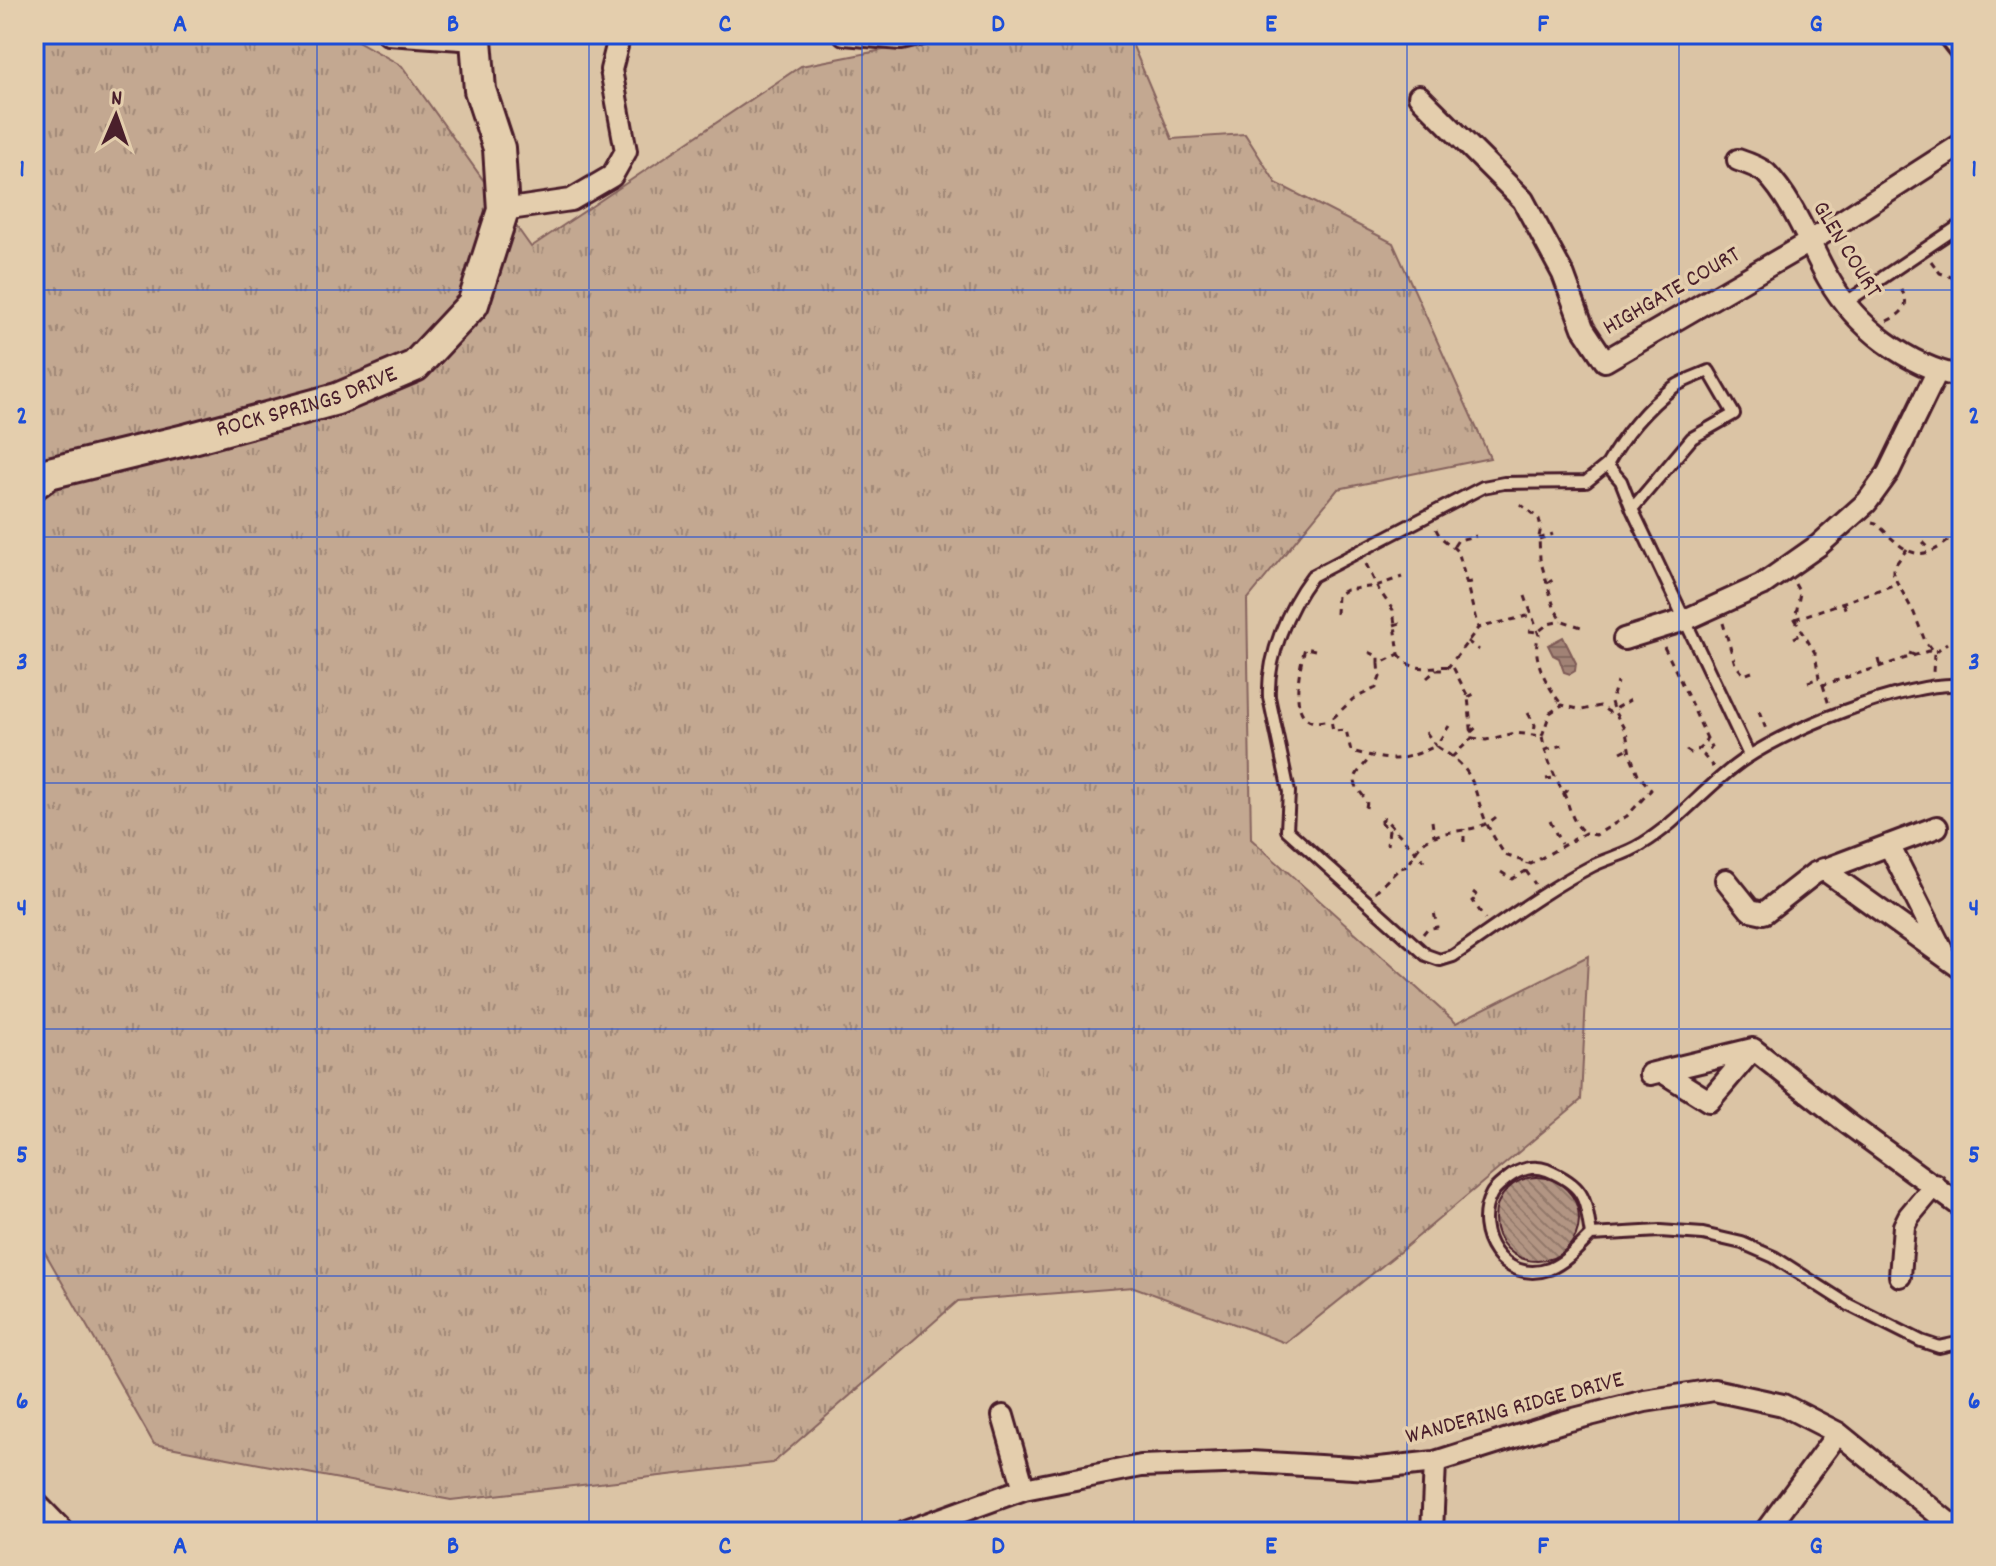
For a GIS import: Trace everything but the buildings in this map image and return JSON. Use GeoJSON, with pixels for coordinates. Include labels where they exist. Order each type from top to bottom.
{"type":"FeatureCollection","features":[{"type":"Feature","properties":{"kind":"street"},"geometry":{"type":"LineString","coordinates":[[388,34],[477,37]]}},
{"type":"Feature","properties":{"kind":"street"},"geometry":{"type":"LineString","coordinates":[[503,210],[571,200],[612,176],[626,151],[611,70],[620,34]]}},
{"type":"Feature","properties":{"kind":"street"},"geometry":{"type":"LineString","coordinates":[[844,34],[901,39],[922,34]]}},
{"type":"Feature","properties":{"kind":"street"},"geometry":{"type":"LineString","coordinates":[[1947,34],[1962,53]]}},
{"type":"Feature","properties":{"kind":"street","name":"ROCK SPRINGS DRIVE"},"geometry":{"type":"LineString","coordinates":[[34,484],[49,473],[337,399],[415,366],[473,304],[503,210],[499,148],[480,90],[477,37]]}},
{"type":"Feature","properties":{"kind":"street","name":"HIGHGATE COURT"},"geometry":{"type":"LineString","coordinates":[[1419,96],[1523,200],[1563,274],[1583,328],[1605,361],[1811,241],[1962,144]]}},
{"type":"Feature","properties":{"kind":"street","name":"GLEN COURT"},"geometry":{"type":"LineString","coordinates":[[1738,160],[1765,171],[1811,241],[1828,277],[1845,303],[1885,343],[1937,372],[1962,377]]}},
{"type":"Feature","properties":{"kind":"street"},"geometry":{"type":"LineString","coordinates":[[1624,639],[1685,620],[1762,585],[1819,545],[1867,502],[1888,473],[1937,372]]}},
{"type":"Feature","properties":{"kind":"street"},"geometry":{"type":"LineString","coordinates":[[1726,880],[1750,910],[1764,913],[1823,869],[1937,827]]}},
{"type":"Feature","properties":{"kind":"street"},"geometry":{"type":"LineString","coordinates":[[1889,845],[1954,963]]}},
{"type":"Feature","properties":{"kind":"street"},"geometry":{"type":"LineString","coordinates":[[1823,869],[1954,963]]}},
{"type":"Feature","properties":{"kind":"street"},"geometry":{"type":"LineString","coordinates":[[1753,1049],[1709,1101],[1655,1072],[1753,1049]]}},
{"type":"Feature","properties":{"kind":"street"},"geometry":{"type":"LineString","coordinates":[[1753,1049],[1962,1207]]}},
{"type":"Feature","properties":{"kind":"street"},"geometry":{"type":"LineString","coordinates":[[1900,1276],[1904,1226],[1935,1185]]}},
{"type":"Feature","properties":{"kind":"street","name":"WANDERING RIDGE DRIVE"},"geometry":{"type":"LineString","coordinates":[[905,1532],[1024,1489],[1141,1466],[1251,1462],[1370,1469],[1435,1462],[1562,1422],[1645,1401],[1714,1390],[1783,1405],[1838,1433],[1960,1532]]}},
{"type":"Feature","properties":{"kind":"street"},"geometry":{"type":"LineString","coordinates":[[1003,1416],[1024,1489]]}},
{"type":"Feature","properties":{"kind":"street"},"geometry":{"type":"LineString","coordinates":[[1765,1532],[1838,1433]]}},
{"type":"Feature","properties":{"kind":"street"},"geometry":{"type":"LineString","coordinates":[[1432,1532],[1435,1462]]}},
{"type":"Feature","properties":{"kind":"street"},"geometry":{"type":"LineString","coordinates":[[34,1501],[64,1532]]}},
{"type":"Feature","properties":{"kind":"lane"},"geometry":{"type":"LineString","coordinates":[[1845,303],[1962,224]]}},
{"type":"Feature","properties":{"kind":"lane"},"geometry":{"type":"LineString","coordinates":[[1632,509],[1692,438],[1734,414],[1709,371],[1676,386],[1653,405],[1618,446],[1607,465],[1586,482],[1504,483],[1483,487],[1312,576],[1295,598],[1268,683],[1289,792],[1287,830],[1426,955],[1440,960],[1453,956],[1591,867],[1642,845],[1749,755],[1772,743],[1855,707],[1922,687],[1962,685]]}},
{"type":"Feature","properties":{"kind":"lane"},"geometry":{"type":"LineString","coordinates":[[1607,465],[1621,481],[1749,755]]}},
{"type":"Feature","properties":{"kind":"lane"},"geometry":{"type":"LineString","coordinates":[[1591,1235],[1584,1195],[1568,1179],[1539,1167],[1517,1171],[1492,1192],[1483,1216],[1491,1248],[1503,1263],[1526,1271],[1546,1270],[1566,1260],[1591,1235],[1660,1231],[1703,1234],[1742,1243],[1774,1257],[1849,1305],[1921,1341],[1939,1347],[1962,1342]]}},
{"type":"Feature","properties":{"kind":"path"},"geometry":{"type":"LineString","coordinates":[[1923,250],[1940,273],[1954,278],[1954,284]]}},
{"type":"Feature","properties":{"kind":"path"},"geometry":{"type":"LineString","coordinates":[[1884,322],[1902,312],[1906,304],[1906,295],[1889,274]]}},
{"type":"Feature","properties":{"kind":"path"},"geometry":{"type":"LineString","coordinates":[[1957,453],[1962,447]]}},
{"type":"Feature","properties":{"kind":"path"},"geometry":{"type":"LineString","coordinates":[[1520,504],[1539,519],[1540,559],[1554,607],[1563,621]]}},
{"type":"Feature","properties":{"kind":"path"},"geometry":{"type":"LineString","coordinates":[[1430,515],[1439,537],[1454,546],[1461,560],[1478,628]]}},
{"type":"Feature","properties":{"kind":"path"},"geometry":{"type":"LineString","coordinates":[[1869,522],[1876,523],[1912,552],[1922,553],[1952,540],[1962,529]]}},
{"type":"Feature","properties":{"kind":"path"},"geometry":{"type":"LineString","coordinates":[[1539,539],[1553,534]]}},
{"type":"Feature","properties":{"kind":"path"},"geometry":{"type":"LineString","coordinates":[[1454,546],[1458,540],[1476,536]]}},
{"type":"Feature","properties":{"kind":"path"},"geometry":{"type":"LineString","coordinates":[[1923,542],[1931,550]]}},
{"type":"Feature","properties":{"kind":"path"},"geometry":{"type":"LineString","coordinates":[[1907,549],[1893,568],[1896,584],[1906,597],[1925,641],[1934,653],[1933,672]]}},
{"type":"Feature","properties":{"kind":"path"},"geometry":{"type":"LineString","coordinates":[[1360,552],[1376,586],[1393,610],[1399,654],[1405,663],[1420,669],[1453,667],[1468,697],[1472,738]]}},
{"type":"Feature","properties":{"kind":"path"},"geometry":{"type":"LineString","coordinates":[[1455,561],[1461,560]]}},
{"type":"Feature","properties":{"kind":"path"},"geometry":{"type":"LineString","coordinates":[[1336,614],[1337,595],[1346,590],[1376,586],[1402,577]]}},
{"type":"Feature","properties":{"kind":"path"},"geometry":{"type":"LineString","coordinates":[[1547,583],[1557,578]]}},
{"type":"Feature","properties":{"kind":"path"},"geometry":{"type":"LineString","coordinates":[[1466,583],[1475,581]]}},
{"type":"Feature","properties":{"kind":"path"},"geometry":{"type":"LineString","coordinates":[[1795,584],[1800,593],[1795,619],[1815,653],[1823,685],[1928,651],[1934,653]]}},
{"type":"Feature","properties":{"kind":"path"},"geometry":{"type":"LineString","coordinates":[[1795,619],[1896,584]]}},
{"type":"Feature","properties":{"kind":"path"},"geometry":{"type":"LineString","coordinates":[[1525,596],[1538,632],[1536,643],[1540,669],[1562,705],[1582,710],[1600,706],[1609,712],[1630,700]]}},
{"type":"Feature","properties":{"kind":"path"},"geometry":{"type":"LineString","coordinates":[[1900,601],[1906,597]]}},
{"type":"Feature","properties":{"kind":"path"},"geometry":{"type":"LineString","coordinates":[[1463,598],[1470,598]]}},
{"type":"Feature","properties":{"kind":"path"},"geometry":{"type":"LineString","coordinates":[[1843,603],[1846,611]]}},
{"type":"Feature","properties":{"kind":"path"},"geometry":{"type":"LineString","coordinates":[[1427,678],[1436,670],[1446,670],[1478,628],[1531,615]]}},
{"type":"Feature","properties":{"kind":"path"},"geometry":{"type":"LineString","coordinates":[[1721,620],[1735,664],[1744,675],[1752,672]]}},
{"type":"Feature","properties":{"kind":"path"},"geometry":{"type":"LineString","coordinates":[[1529,631],[1538,632],[1548,624],[1563,621],[1584,628]]}},
{"type":"Feature","properties":{"kind":"path"},"geometry":{"type":"LineString","coordinates":[[1394,625],[1403,622]]}},
{"type":"Feature","properties":{"kind":"path"},"geometry":{"type":"LineString","coordinates":[[1655,630],[1711,747],[1704,756],[1721,778]]}},
{"type":"Feature","properties":{"kind":"path"},"geometry":{"type":"LineString","coordinates":[[1794,638],[1803,633]]}},
{"type":"Feature","properties":{"kind":"path"},"geometry":{"type":"LineString","coordinates":[[1467,641],[1479,650]]}},
{"type":"Feature","properties":{"kind":"path"},"geometry":{"type":"LineString","coordinates":[[1934,653],[1947,643]]}},
{"type":"Feature","properties":{"kind":"path"},"geometry":{"type":"LineString","coordinates":[[1315,650],[1305,648],[1301,663],[1299,705],[1301,714],[1309,720],[1331,720],[1353,699],[1376,688],[1380,677],[1379,657],[1369,652]]}},
{"type":"Feature","properties":{"kind":"path"},"geometry":{"type":"LineString","coordinates":[[1909,653],[1917,656]]}},
{"type":"Feature","properties":{"kind":"path"},"geometry":{"type":"LineString","coordinates":[[1379,664],[1399,654]]}},
{"type":"Feature","properties":{"kind":"path"},"geometry":{"type":"LineString","coordinates":[[1879,659],[1881,667]]}},
{"type":"Feature","properties":{"kind":"path"},"geometry":{"type":"LineString","coordinates":[[1674,678],[1677,671]]}},
{"type":"Feature","properties":{"kind":"path"},"geometry":{"type":"LineString","coordinates":[[1837,672],[1840,679]]}},
{"type":"Feature","properties":{"kind":"path"},"geometry":{"type":"LineString","coordinates":[[1808,682],[1819,678]]}},
{"type":"Feature","properties":{"kind":"path"},"geometry":{"type":"LineString","coordinates":[[1562,705],[1550,713],[1542,736],[1545,750],[1571,818],[1592,836],[1627,816],[1651,790],[1638,774],[1626,732],[1613,709],[1611,702],[1617,682]]}},
{"type":"Feature","properties":{"kind":"path"},"geometry":{"type":"LineString","coordinates":[[1468,697],[1476,693]]}},
{"type":"Feature","properties":{"kind":"path"},"geometry":{"type":"LineString","coordinates":[[1759,711],[1772,743]]}},
{"type":"Feature","properties":{"kind":"path"},"geometry":{"type":"LineString","coordinates":[[1528,713],[1535,725],[1534,734]]}},
{"type":"Feature","properties":{"kind":"path"},"geometry":{"type":"LineString","coordinates":[[1331,720],[1333,731],[1346,730],[1351,751],[1370,758],[1402,760],[1436,746],[1449,726]]}},
{"type":"Feature","properties":{"kind":"path"},"geometry":{"type":"LineString","coordinates":[[1471,732],[1479,725]]}},
{"type":"Feature","properties":{"kind":"path"},"geometry":{"type":"LineString","coordinates":[[1426,732],[1436,746],[1471,776],[1487,825],[1505,855],[1531,864],[1561,844],[1585,833]]}},
{"type":"Feature","properties":{"kind":"path"},"geometry":{"type":"LineString","coordinates":[[1472,738],[1486,740],[1515,733],[1542,736]]}},
{"type":"Feature","properties":{"kind":"path"},"geometry":{"type":"LineString","coordinates":[[1686,750],[1691,753],[1699,749],[1705,745],[1707,737]]}},
{"type":"Feature","properties":{"kind":"path"},"geometry":{"type":"LineString","coordinates":[[1452,757],[1472,738]]}},
{"type":"Feature","properties":{"kind":"path"},"geometry":{"type":"LineString","coordinates":[[1545,750],[1563,745]]}},
{"type":"Feature","properties":{"kind":"path"},"geometry":{"type":"LineString","coordinates":[[1621,752],[1629,748]]}},
{"type":"Feature","properties":{"kind":"path"},"geometry":{"type":"LineString","coordinates":[[1366,808],[1367,801],[1357,791],[1355,781],[1358,772],[1370,758]]}},
{"type":"Feature","properties":{"kind":"path"},"geometry":{"type":"LineString","coordinates":[[1546,779],[1554,778]]}},
{"type":"Feature","properties":{"kind":"path"},"geometry":{"type":"LineString","coordinates":[[1563,793],[1573,787]]}},
{"type":"Feature","properties":{"kind":"path"},"geometry":{"type":"LineString","coordinates":[[1381,886],[1400,868],[1409,866],[1417,846],[1434,836],[1487,825],[1496,817]]}},
{"type":"Feature","properties":{"kind":"path"},"geometry":{"type":"LineString","coordinates":[[1387,845],[1389,830],[1380,822],[1384,818],[1424,861]]}},
{"type":"Feature","properties":{"kind":"path"},"geometry":{"type":"LineString","coordinates":[[1432,821],[1434,836]]}},
{"type":"Feature","properties":{"kind":"path"},"geometry":{"type":"LineString","coordinates":[[1550,821],[1561,844]]}},
{"type":"Feature","properties":{"kind":"path"},"geometry":{"type":"LineString","coordinates":[[1464,829],[1464,842]]}},
{"type":"Feature","properties":{"kind":"path"},"geometry":{"type":"LineString","coordinates":[[1501,872],[1512,879],[1518,877],[1526,871],[1527,863]]}},
{"type":"Feature","properties":{"kind":"path"},"geometry":{"type":"LineString","coordinates":[[1473,892],[1479,897],[1473,901],[1492,930]]}},
{"type":"Feature","properties":{"kind":"path"},"geometry":{"type":"LineString","coordinates":[[1414,944],[1427,929],[1437,927],[1434,912]]}},
{"type":"Feature","properties":{"kind":"green space"},"geometry":{"type":"Polygon","coordinates":[[[34,34],[345,34],[402,66],[531,247],[801,66],[965,34],[1128,34],[1172,139],[1245,134],[1276,183],[1393,243],[1490,458],[1338,489],[1247,600],[1251,839],[1456,1023],[1588,956],[1581,1100],[1286,1343],[1134,1287],[958,1301],[773,1463],[451,1500],[154,1444],[34,1233],[34,34]]]}},
{"type":"Feature","properties":{"kind":"shaded area"},"geometry":{"type":"Polygon","coordinates":[[[1563,637],[1576,663],[1575,671],[1570,674],[1564,672],[1559,658],[1553,655],[1548,645],[1563,637]]]}}]}
